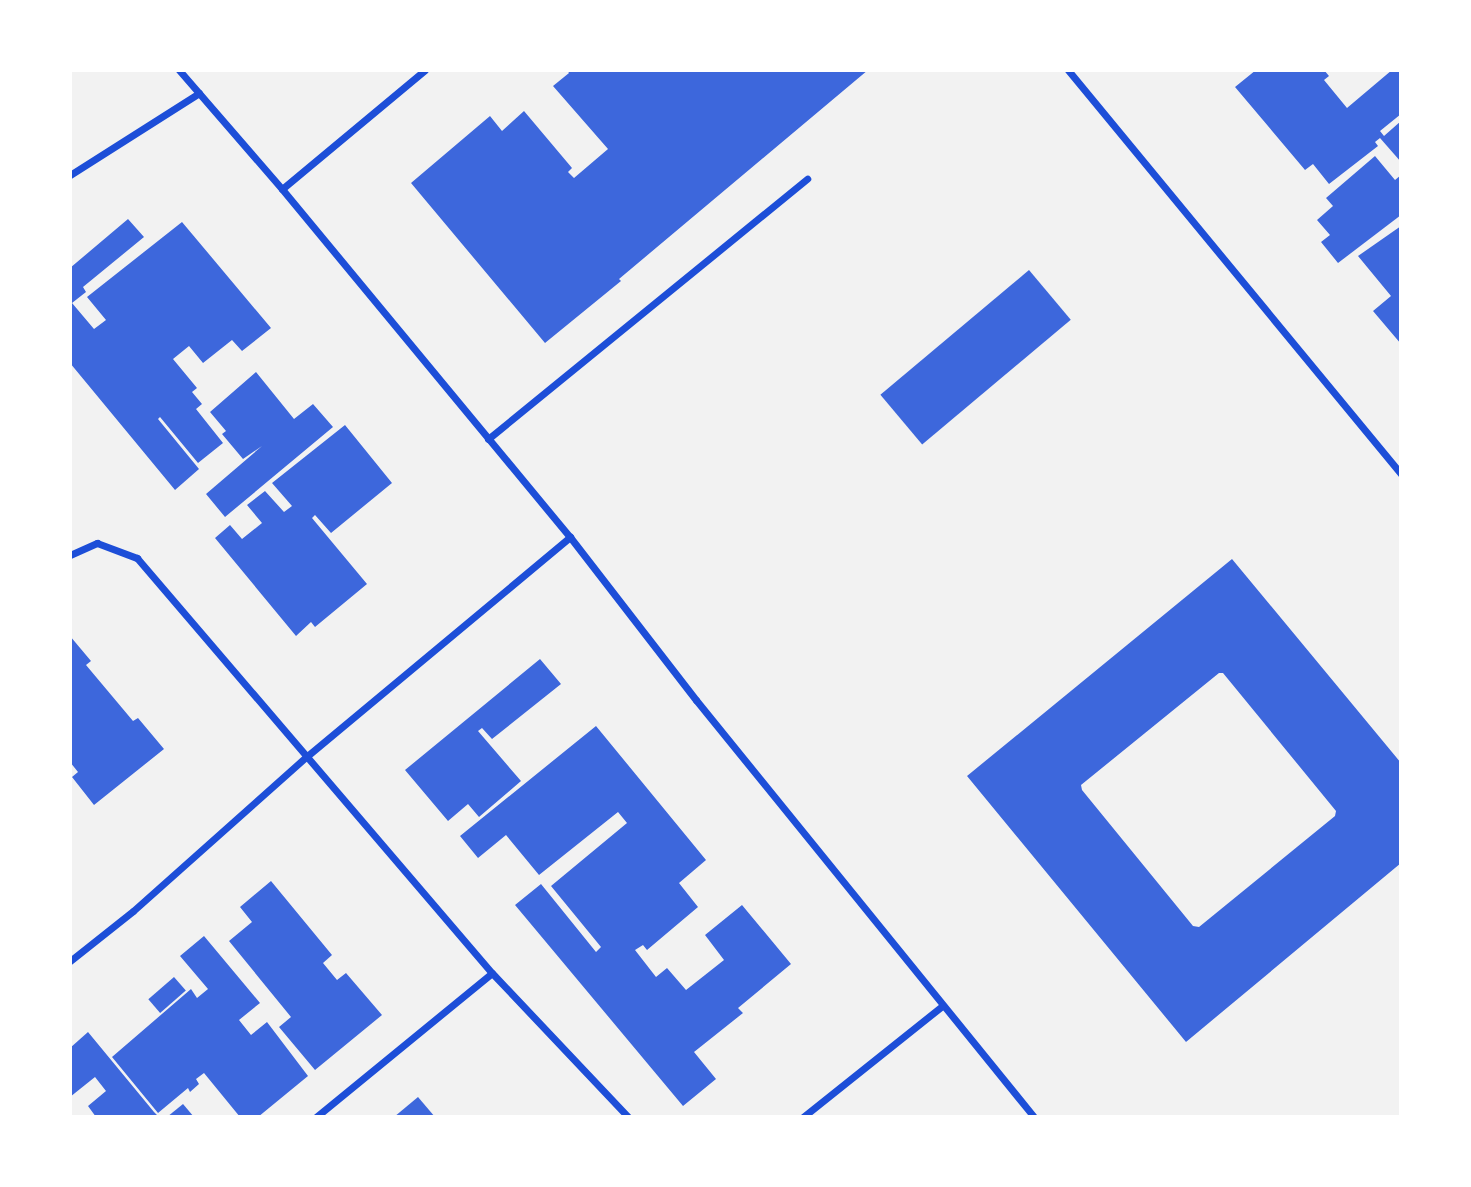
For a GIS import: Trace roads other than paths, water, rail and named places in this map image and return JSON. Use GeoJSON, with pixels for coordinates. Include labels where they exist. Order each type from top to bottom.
{"type":"FeatureCollection","features":[{"type":"Feature","properties":{"kind":"street"},"geometry":{"type":"LineString","coordinates":[[179,70],[282,189],[570,537],[942,1006],[1034,1117]]}},
{"type":"Feature","properties":{"kind":"street"},"geometry":{"type":"LineString","coordinates":[[282,189],[425,70]]}},
{"type":"Feature","properties":{"kind":"street"},"geometry":{"type":"LineString","coordinates":[[1068,70],[1401,474]]}},
{"type":"Feature","properties":{"kind":"street"},"geometry":{"type":"LineString","coordinates":[[70,175],[199,93]]}},
{"type":"Feature","properties":{"kind":"street"},"geometry":{"type":"LineString","coordinates":[[488,439],[807,179]]}},
{"type":"Feature","properties":{"kind":"street"},"geometry":{"type":"LineString","coordinates":[[70,961],[133,911],[306,757],[570,537]]}},
{"type":"Feature","properties":{"kind":"street"},"geometry":{"type":"LineString","coordinates":[[70,555],[97,543],[137,558],[492,973],[628,1117]]}},
{"type":"Feature","properties":{"kind":"street"},"geometry":{"type":"LineString","coordinates":[[316,1117],[492,973]]}},
{"type":"Feature","properties":{"kind":"street"},"geometry":{"type":"LineString","coordinates":[[803,1117],[942,1006]]}}]}
